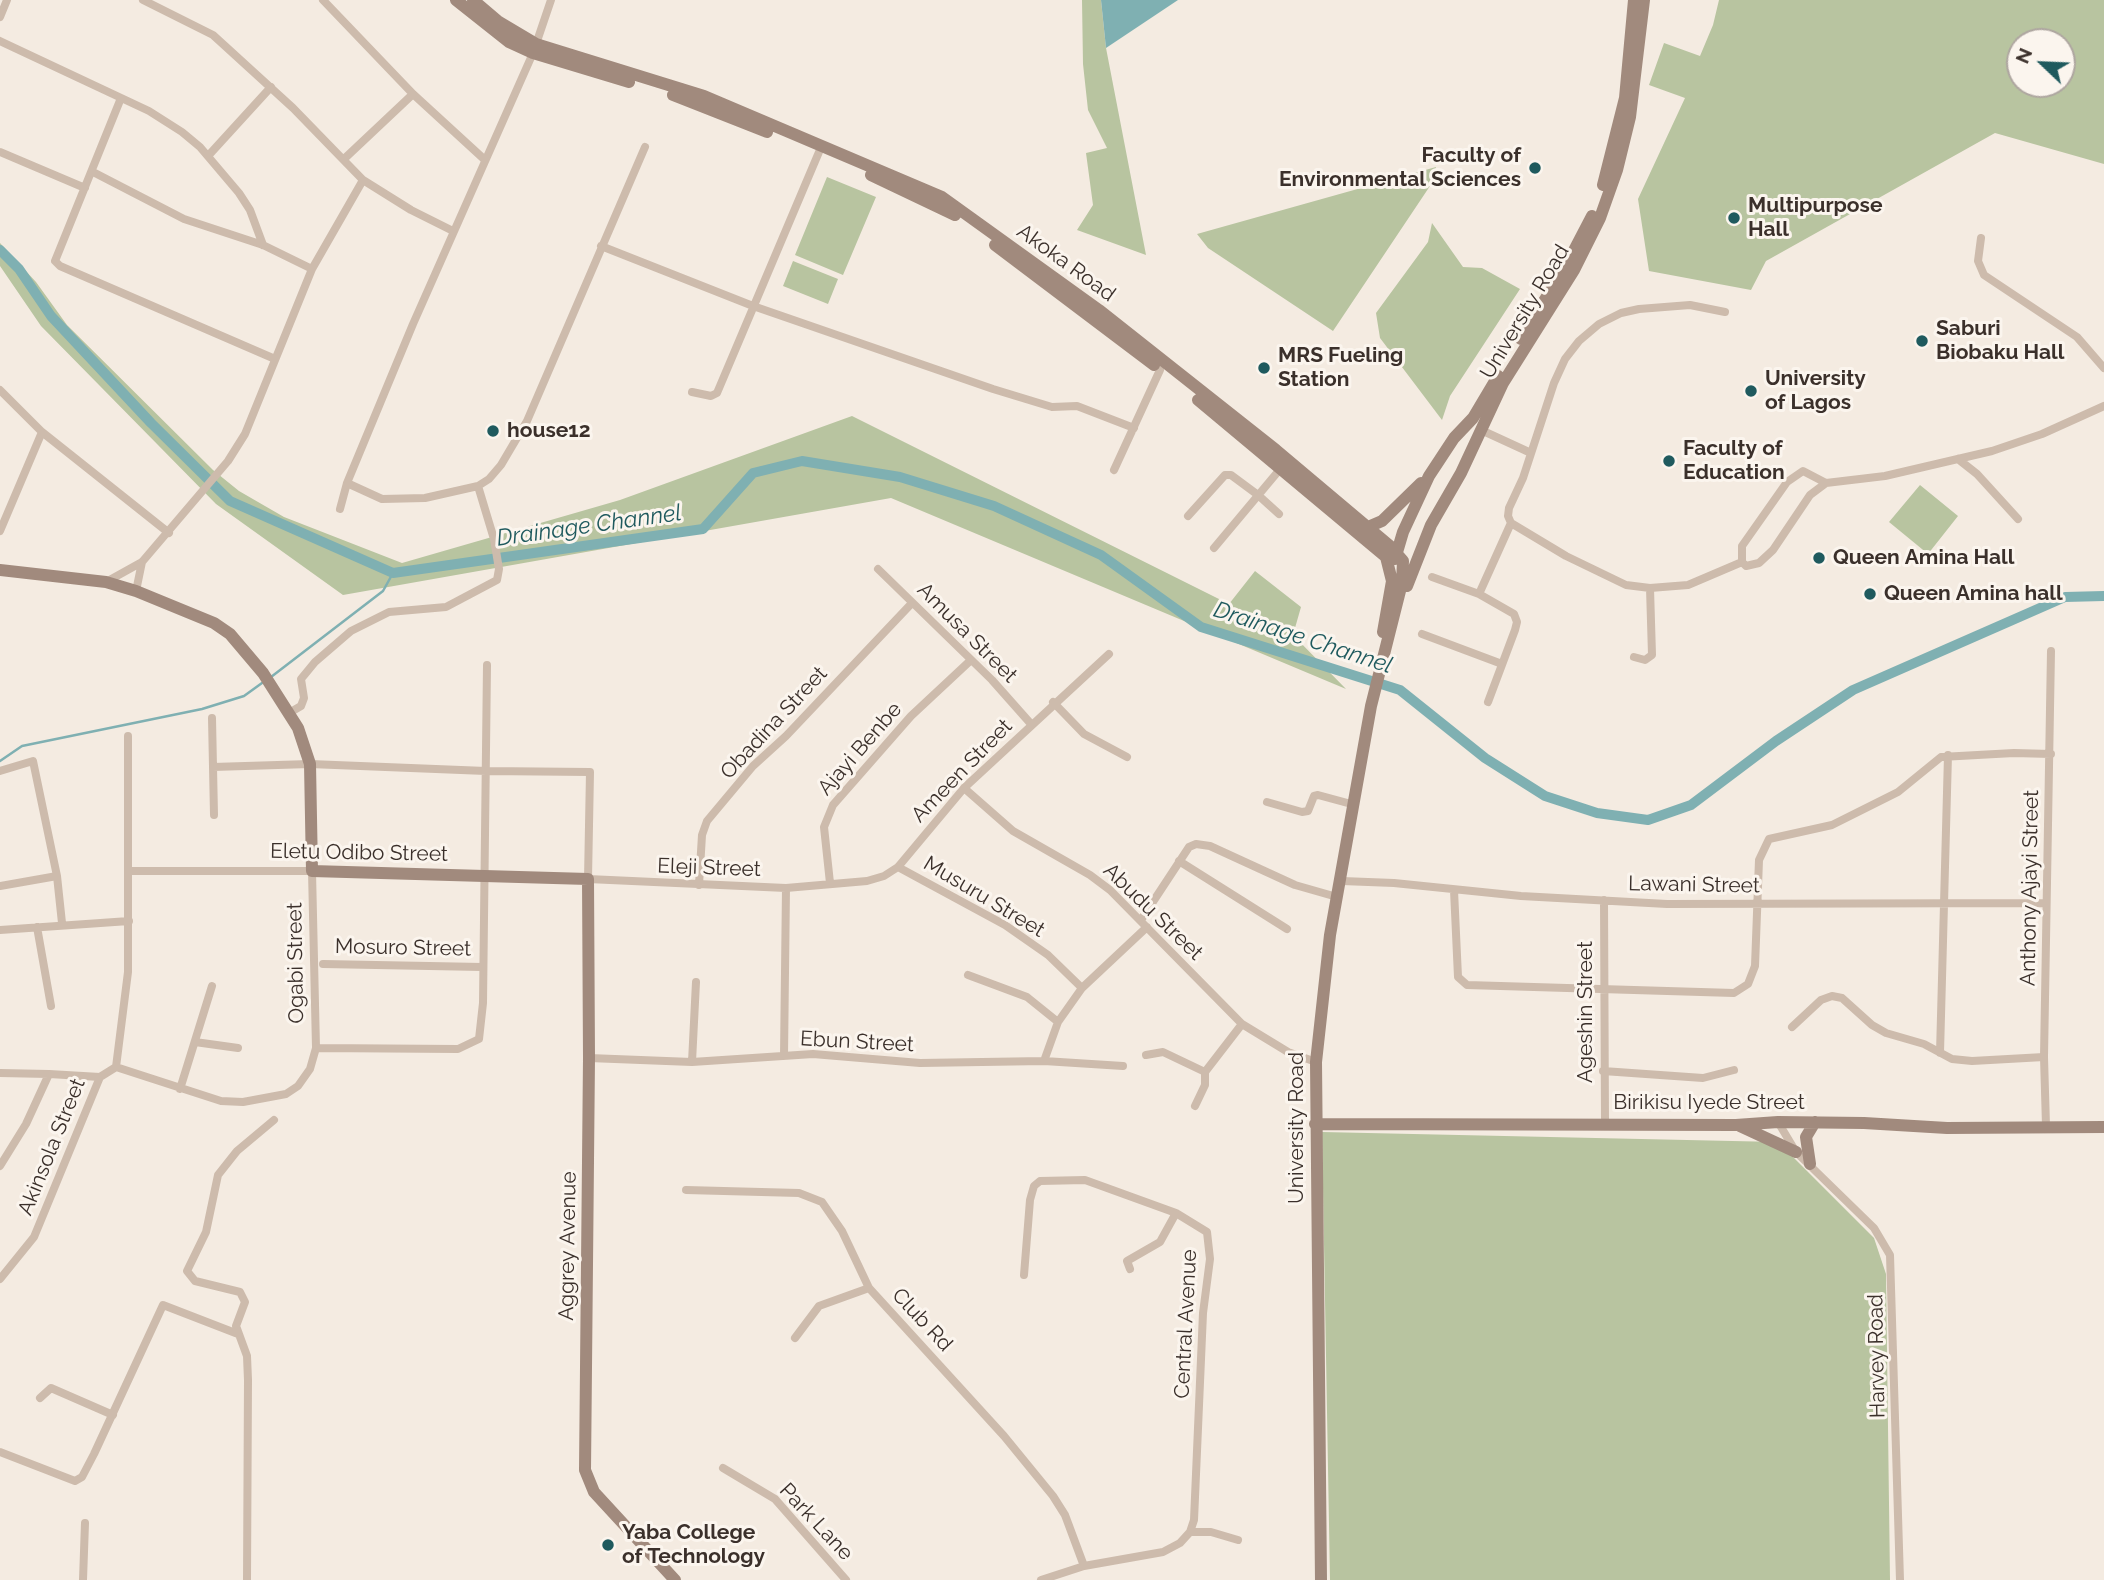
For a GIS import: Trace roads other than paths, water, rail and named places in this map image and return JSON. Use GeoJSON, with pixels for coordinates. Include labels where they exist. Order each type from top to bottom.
{"type":"FeatureCollection","features":[{"type":"Feature","properties":{"kind":"main road"},"geometry":{"type":"LineString","coordinates":[[456,0],[512,37],[534,48],[671,94],[940,201],[1160,370],[1281,468],[1378,550],[1388,561],[1392,581]]}},
{"type":"Feature","properties":{"kind":"main road"},"geometry":{"type":"LineString","coordinates":[[473,0],[512,37]]}},
{"type":"Feature","properties":{"kind":"main road","name":"University Road"},"geometry":{"type":"LineString","coordinates":[[1321,1580],[1315,1062],[1326,962],[1377,681],[1397,552],[1429,476],[1454,438],[1473,418],[1554,285],[1599,198],[1625,98],[1634,0]]}},
{"type":"Feature","properties":{"kind":"main road","name":"University Road"},"geometry":{"type":"LineString","coordinates":[[1391,629],[1431,525],[1461,473],[1503,383],[1587,247],[1608,197],[1630,117],[1644,0]]}},
{"type":"Feature","properties":{"kind":"main road","name":"Akoka Road"},"geometry":{"type":"LineString","coordinates":[[534,48],[704,96],[940,201],[1099,310],[1397,552]]}},
{"type":"Feature","properties":{"kind":"main road"},"geometry":{"type":"LineString","coordinates":[[1444,456],[1441,468],[1446,474],[1453,477],[1461,473]]}},
{"type":"Feature","properties":{"kind":"main road"},"geometry":{"type":"LineString","coordinates":[[1368,527],[1382,521],[1429,476]]}},
{"type":"Feature","properties":{"kind":"main road"},"geometry":{"type":"LineString","coordinates":[[1378,550],[1397,552],[1415,544],[1431,525]]}},
{"type":"Feature","properties":{"kind":"main road"},"geometry":{"type":"LineString","coordinates":[[1377,681],[1404,566],[1397,552]]}},
{"type":"Feature","properties":{"kind":"main road"},"geometry":{"type":"LineString","coordinates":[[0,570],[106,582],[136,591],[214,623],[244,648],[273,687],[298,728],[310,764],[312,872]]}},
{"type":"Feature","properties":{"kind":"main road","name":"Eletu Odibo Street"},"geometry":{"type":"LineString","coordinates":[[312,872],[587,879]]}},
{"type":"Feature","properties":{"kind":"main road","name":"Aggrey Avenue"},"geometry":{"type":"LineString","coordinates":[[587,879],[589,1058],[585,1470],[594,1492],[675,1580]]}},
{"type":"Feature","properties":{"kind":"main road"},"geometry":{"type":"LineString","coordinates":[[1810,1164],[1806,1137],[1815,1122]]}},
{"type":"Feature","properties":{"kind":"main road","name":"Birikisu Iyede Street"},"geometry":{"type":"LineString","coordinates":[[1315,1124],[1736,1125],[1815,1122],[1947,1128],[2104,1126]]}},
{"type":"Feature","properties":{"kind":"main road"},"geometry":{"type":"LineString","coordinates":[[1736,1125],[1796,1152]]}},
{"type":"Feature","properties":{"kind":"street"},"geometry":{"type":"LineString","coordinates":[[0,17],[7,0]]}},
{"type":"Feature","properties":{"kind":"street"},"geometry":{"type":"LineString","coordinates":[[143,0],[213,35],[271,87],[363,180],[411,211],[453,231]]}},
{"type":"Feature","properties":{"kind":"street"},"geometry":{"type":"LineString","coordinates":[[340,509],[347,483],[453,231],[534,48],[551,0]]}},
{"type":"Feature","properties":{"kind":"street"},"geometry":{"type":"LineString","coordinates":[[328,2],[413,93],[485,160]]}},
{"type":"Feature","properties":{"kind":"street"},"geometry":{"type":"LineString","coordinates":[[0,41],[121,98],[182,132],[208,156],[250,210],[263,245]]}},
{"type":"Feature","properties":{"kind":"street"},"geometry":{"type":"LineString","coordinates":[[208,156],[271,87]]}},
{"type":"Feature","properties":{"kind":"street"},"geometry":{"type":"LineString","coordinates":[[344,159],[413,93]]}},
{"type":"Feature","properties":{"kind":"street"},"geometry":{"type":"LineString","coordinates":[[121,98],[93,172],[55,255],[55,261],[60,266],[275,359]]}},
{"type":"Feature","properties":{"kind":"street"},"geometry":{"type":"LineString","coordinates":[[347,483],[382,499],[425,498],[478,486],[501,465],[527,421],[645,147]]}},
{"type":"Feature","properties":{"kind":"street"},"geometry":{"type":"LineString","coordinates":[[0,152],[85,188]]}},
{"type":"Feature","properties":{"kind":"street"},"geometry":{"type":"LineString","coordinates":[[692,392],[711,396],[717,393],[818,152]]}},
{"type":"Feature","properties":{"kind":"street"},"geometry":{"type":"LineString","coordinates":[[93,172],[184,219],[263,245],[312,269]]}},
{"type":"Feature","properties":{"kind":"street"},"geometry":{"type":"LineString","coordinates":[[106,582],[142,562],[170,533],[217,475],[245,434],[312,269],[363,180]]}},
{"type":"Feature","properties":{"kind":"street"},"geometry":{"type":"LineString","coordinates":[[1981,238],[1979,261],[1984,275],[2077,337],[2104,368]]}},
{"type":"Feature","properties":{"kind":"street"},"geometry":{"type":"LineString","coordinates":[[601,246],[753,306],[1037,404],[1077,407],[1134,428]]}},
{"type":"Feature","properties":{"kind":"street"},"geometry":{"type":"LineString","coordinates":[[1725,312],[1690,305],[1662,306],[1621,313],[1599,324],[1579,341],[1565,359],[1507,516],[1511,523],[1608,578],[1626,585],[1650,588],[1688,585],[1742,562]]}},
{"type":"Feature","properties":{"kind":"street"},"geometry":{"type":"LineString","coordinates":[[1114,470],[1160,370]]}},
{"type":"Feature","properties":{"kind":"street"},"geometry":{"type":"LineString","coordinates":[[0,390],[42,432],[170,533]]}},
{"type":"Feature","properties":{"kind":"street"},"geometry":{"type":"LineString","coordinates":[[1742,562],[1749,566],[1763,560],[1810,495],[1826,483],[1885,476],[1958,459],[2042,434],[2104,406]]}},
{"type":"Feature","properties":{"kind":"street"},"geometry":{"type":"LineString","coordinates":[[1481,430],[1531,453]]}},
{"type":"Feature","properties":{"kind":"street"},"geometry":{"type":"LineString","coordinates":[[0,531],[42,432]]}},
{"type":"Feature","properties":{"kind":"street"},"geometry":{"type":"LineString","coordinates":[[1958,459],[1977,474],[2018,519]]}},
{"type":"Feature","properties":{"kind":"street"},"geometry":{"type":"LineString","coordinates":[[1214,548],[1281,468]]}},
{"type":"Feature","properties":{"kind":"street"},"geometry":{"type":"LineString","coordinates":[[1742,562],[1742,547],[1787,482],[1803,471],[1826,483]]}},
{"type":"Feature","properties":{"kind":"street"},"geometry":{"type":"LineString","coordinates":[[1188,516],[1225,475],[1258,495],[1279,514]]}},
{"type":"Feature","properties":{"kind":"street"},"geometry":{"type":"LineString","coordinates":[[289,713],[301,706],[304,698],[301,679],[315,662],[351,631],[389,612],[446,607],[497,580],[499,569],[494,538],[478,486]]}},
{"type":"Feature","properties":{"kind":"street"},"geometry":{"type":"LineString","coordinates":[[1479,594],[1511,523]]}},
{"type":"Feature","properties":{"kind":"street"},"geometry":{"type":"LineString","coordinates":[[136,591],[142,562]]}},
{"type":"Feature","properties":{"kind":"street","name":"Amusa Street"},"geometry":{"type":"LineString","coordinates":[[877,569],[971,660],[1031,724]]}},
{"type":"Feature","properties":{"kind":"street"},"geometry":{"type":"LineString","coordinates":[[1432,577],[1479,594],[1514,614],[1517,622],[1488,702]]}},
{"type":"Feature","properties":{"kind":"street"},"geometry":{"type":"LineString","coordinates":[[1634,657],[1645,660],[1652,655],[1650,588]]}},
{"type":"Feature","properties":{"kind":"street","name":"Obadina Street"},"geometry":{"type":"LineString","coordinates":[[699,885],[702,835],[707,821],[753,766],[786,736],[912,603]]}},
{"type":"Feature","properties":{"kind":"street"},"geometry":{"type":"LineString","coordinates":[[1422,634],[1502,664]]}},
{"type":"Feature","properties":{"kind":"street","name":"Anthony Ajayi Street"},"geometry":{"type":"LineString","coordinates":[[2046,1126],[2044,1057],[2051,651]]}},
{"type":"Feature","properties":{"kind":"street","name":"Ameen Street"},"geometry":{"type":"LineString","coordinates":[[830,883],[867,881],[884,876],[898,867],[964,788],[1053,702],[1109,654]]}},
{"type":"Feature","properties":{"kind":"street","name":"Ajayi Benbe"},"geometry":{"type":"LineString","coordinates":[[830,883],[824,827],[832,805],[911,716],[971,660]]}},
{"type":"Feature","properties":{"kind":"street"},"geometry":{"type":"LineString","coordinates":[[482,967],[487,665]]}},
{"type":"Feature","properties":{"kind":"street"},"geometry":{"type":"LineString","coordinates":[[1053,702],[1090,738],[1127,757]]}},
{"type":"Feature","properties":{"kind":"street"},"geometry":{"type":"LineString","coordinates":[[212,718],[214,815]]}},
{"type":"Feature","properties":{"kind":"street"},"geometry":{"type":"LineString","coordinates":[[128,736],[128,972],[116,1068],[221,1101],[243,1102],[286,1094],[304,1080],[316,1048]]}},
{"type":"Feature","properties":{"kind":"street"},"geometry":{"type":"LineString","coordinates":[[1454,890],[1458,977],[1461,983],[1606,991],[1742,990],[1748,984],[1755,966],[1759,860],[1769,839],[1832,825],[1898,792],[1932,763],[1948,755],[2051,754]]}},
{"type":"Feature","properties":{"kind":"street"},"geometry":{"type":"LineString","coordinates":[[1940,1053],[1948,755]]}},
{"type":"Feature","properties":{"kind":"street"},"geometry":{"type":"LineString","coordinates":[[0,771],[33,761],[57,876],[62,923]]}},
{"type":"Feature","properties":{"kind":"street"},"geometry":{"type":"LineString","coordinates":[[213,767],[310,764],[590,772],[587,879]]}},
{"type":"Feature","properties":{"kind":"street","name":"Abudu Street"},"geometry":{"type":"LineString","coordinates":[[964,788],[1013,831],[1090,875],[1144,923],[1241,1024],[1287,1052],[1315,1062]]}},
{"type":"Feature","properties":{"kind":"street"},"geometry":{"type":"LineString","coordinates":[[1267,802],[1302,812],[1308,811],[1314,796],[1318,795],[1355,804]]}},
{"type":"Feature","properties":{"kind":"street"},"geometry":{"type":"LineString","coordinates":[[1044,1061],[1058,1022],[1082,988],[1144,923],[1192,845],[1210,846],[1267,874],[1337,897]]}},
{"type":"Feature","properties":{"kind":"street"},"geometry":{"type":"LineString","coordinates":[[1180,861],[1287,929]]}},
{"type":"Feature","properties":{"kind":"street","name":"Musuru Street"},"geometry":{"type":"LineString","coordinates":[[898,867],[1005,925],[1048,956],[1082,988]]}},
{"type":"Feature","properties":{"kind":"street","name":"Eletu Odibo Street"},"geometry":{"type":"LineString","coordinates":[[128,871],[312,872]]}},
{"type":"Feature","properties":{"kind":"street","name":"Ogabi Street"},"geometry":{"type":"LineString","coordinates":[[312,872],[316,1048],[464,1049],[479,1038],[482,967]]}},
{"type":"Feature","properties":{"kind":"street"},"geometry":{"type":"LineString","coordinates":[[0,886],[57,876]]}},
{"type":"Feature","properties":{"kind":"street","name":"Eleji Street"},"geometry":{"type":"LineString","coordinates":[[587,879],[786,888],[830,883]]}},
{"type":"Feature","properties":{"kind":"street","name":"Lawani Street"},"geometry":{"type":"LineString","coordinates":[[1342,881],[1704,905],[2046,903]]}},
{"type":"Feature","properties":{"kind":"street"},"geometry":{"type":"LineString","coordinates":[[784,1056],[786,888]]}},
{"type":"Feature","properties":{"kind":"street","name":"Ageshin Street"},"geometry":{"type":"LineString","coordinates":[[1604,900],[1605,1123]]}},
{"type":"Feature","properties":{"kind":"street"},"geometry":{"type":"LineString","coordinates":[[0,930],[62,923],[129,921]]}},
{"type":"Feature","properties":{"kind":"street"},"geometry":{"type":"LineString","coordinates":[[37,927],[51,1006]]}},
{"type":"Feature","properties":{"kind":"street","name":"Mosuro Street"},"geometry":{"type":"LineString","coordinates":[[323,964],[482,967]]}},
{"type":"Feature","properties":{"kind":"street"},"geometry":{"type":"LineString","coordinates":[[968,975],[1027,998],[1058,1022]]}},
{"type":"Feature","properties":{"kind":"street"},"geometry":{"type":"LineString","coordinates":[[692,1062],[696,982]]}},
{"type":"Feature","properties":{"kind":"street"},"geometry":{"type":"LineString","coordinates":[[180,1089],[212,986]]}},
{"type":"Feature","properties":{"kind":"street"},"geometry":{"type":"LineString","coordinates":[[1792,1027],[1821,1000],[1832,996],[1842,998],[1872,1026],[1961,1061],[2044,1057]]}},
{"type":"Feature","properties":{"kind":"street"},"geometry":{"type":"LineString","coordinates":[[1195,1106],[1205,1085],[1205,1072],[1241,1024]]}},
{"type":"Feature","properties":{"kind":"street"},"geometry":{"type":"LineString","coordinates":[[195,1042],[238,1048]]}},
{"type":"Feature","properties":{"kind":"street"},"geometry":{"type":"LineString","coordinates":[[1146,1055],[1163,1052],[1205,1072]]}},
{"type":"Feature","properties":{"kind":"street","name":"Ebun Street"},"geometry":{"type":"LineString","coordinates":[[589,1058],[692,1062],[784,1056],[844,1056],[920,1063],[1044,1061],[1123,1066]]}},
{"type":"Feature","properties":{"kind":"street","name":"Akinsola Street"},"geometry":{"type":"LineString","coordinates":[[0,1279],[29,1246],[39,1226],[100,1077],[116,1068]]}},
{"type":"Feature","properties":{"kind":"street"},"geometry":{"type":"LineString","coordinates":[[1603,1072],[1703,1078],[1734,1070]]}},
{"type":"Feature","properties":{"kind":"street"},"geometry":{"type":"LineString","coordinates":[[0,1073],[100,1077]]}},
{"type":"Feature","properties":{"kind":"street"},"geometry":{"type":"LineString","coordinates":[[0,1166],[26,1124],[49,1074]]}},
{"type":"Feature","properties":{"kind":"street"},"geometry":{"type":"LineString","coordinates":[[247,1580],[247,1356],[236,1326],[245,1302],[243,1295],[229,1288],[195,1281],[187,1271],[206,1232],[218,1175],[237,1151],[274,1121]]}},
{"type":"Feature","properties":{"kind":"street","name":"Harvey Road"},"geometry":{"type":"LineString","coordinates":[[1778,1122],[1796,1152],[1874,1228],[1890,1255],[1899,1580]]}},
{"type":"Feature","properties":{"kind":"street","name":"Central Avenue"},"geometry":{"type":"LineString","coordinates":[[1024,1275],[1030,1199],[1034,1186],[1040,1181],[1085,1180],[1176,1213],[1207,1232],[1210,1259],[1203,1313],[1194,1520],[1191,1532]]}},
{"type":"Feature","properties":{"kind":"street","name":"Club Rd"},"geometry":{"type":"LineString","coordinates":[[686,1190],[799,1193],[818,1200],[842,1231],[869,1288],[1037,1475],[1065,1514],[1084,1566]]}},
{"type":"Feature","properties":{"kind":"street"},"geometry":{"type":"LineString","coordinates":[[1130,1269],[1127,1261],[1160,1242],[1176,1213]]}},
{"type":"Feature","properties":{"kind":"street"},"geometry":{"type":"LineString","coordinates":[[795,1338],[819,1306],[869,1288]]}},
{"type":"Feature","properties":{"kind":"street"},"geometry":{"type":"LineString","coordinates":[[0,1452],[75,1481],[82,1477],[163,1306],[238,1334]]}},
{"type":"Feature","properties":{"kind":"street"},"geometry":{"type":"LineString","coordinates":[[40,1398],[51,1388],[113,1415]]}},
{"type":"Feature","properties":{"kind":"street","name":"Park Lane"},"geometry":{"type":"LineString","coordinates":[[723,1468],[775,1499],[846,1580]]}},
{"type":"Feature","properties":{"kind":"street"},"geometry":{"type":"LineString","coordinates":[[83,1580],[85,1523]]}},
{"type":"Feature","properties":{"kind":"street"},"geometry":{"type":"LineString","coordinates":[[1041,1580],[1084,1566],[1163,1552],[1180,1543],[1191,1532],[1211,1532],[1238,1540]]}},
{"type":"Feature","properties":{"kind":"water"},"geometry":{"type":"Polygon","coordinates":[[[1101,0],[1178,0],[1106,48],[1101,0]]]}},
{"type":"Feature","properties":{"kind":"waterway","name":"Drainage Channel"},"geometry":{"type":"LineString","coordinates":[[0,250],[19,269],[51,316],[151,423],[230,501],[393,573],[703,529],[753,473],[802,461],[900,477],[994,506],[1101,555],[1201,627],[1400,690],[1485,758],[1545,796],[1597,813],[1648,820],[1691,805],[1776,741],[1853,690],[2065,597],[2104,596]]}},
{"type":"Feature","properties":{"kind":"waterway"},"geometry":{"type":"LineString","coordinates":[[271,677],[383,591],[393,573]]}},
{"type":"Feature","properties":{"kind":"waterway"},"geometry":{"type":"LineString","coordinates":[[0,761],[22,746],[202,709],[244,696],[262,683]]}},
{"type":"Feature","properties":{"kind":"place","name":"Faculty of Environmental Sciences"},"geometry":{"type":"Point","coordinates":[1535,168]}},
{"type":"Feature","properties":{"kind":"place","name":"Multipurpose Hall"},"geometry":{"type":"Point","coordinates":[1734,218]}},
{"type":"Feature","properties":{"kind":"place","name":"Saburi Biobaku Hall"},"geometry":{"type":"Point","coordinates":[1922,341]}},
{"type":"Feature","properties":{"kind":"place","name":"MRS Fueling Station"},"geometry":{"type":"Point","coordinates":[1264,368]}},
{"type":"Feature","properties":{"kind":"place","name":"University of Lagos"},"geometry":{"type":"Point","coordinates":[1751,391]}},
{"type":"Feature","properties":{"kind":"place","name":"house12"},"geometry":{"type":"Point","coordinates":[493,431]}},
{"type":"Feature","properties":{"kind":"place","name":"Faculty of Education"},"geometry":{"type":"Point","coordinates":[1669,461]}},
{"type":"Feature","properties":{"kind":"place","name":"Queen Amina Hall"},"geometry":{"type":"Point","coordinates":[1819,558]}},
{"type":"Feature","properties":{"kind":"place","name":"Queen Amina hall"},"geometry":{"type":"Point","coordinates":[1870,594]}},
{"type":"Feature","properties":{"kind":"place","name":"Yaba College of Technology"},"geometry":{"type":"Point","coordinates":[608,1545]}}]}
